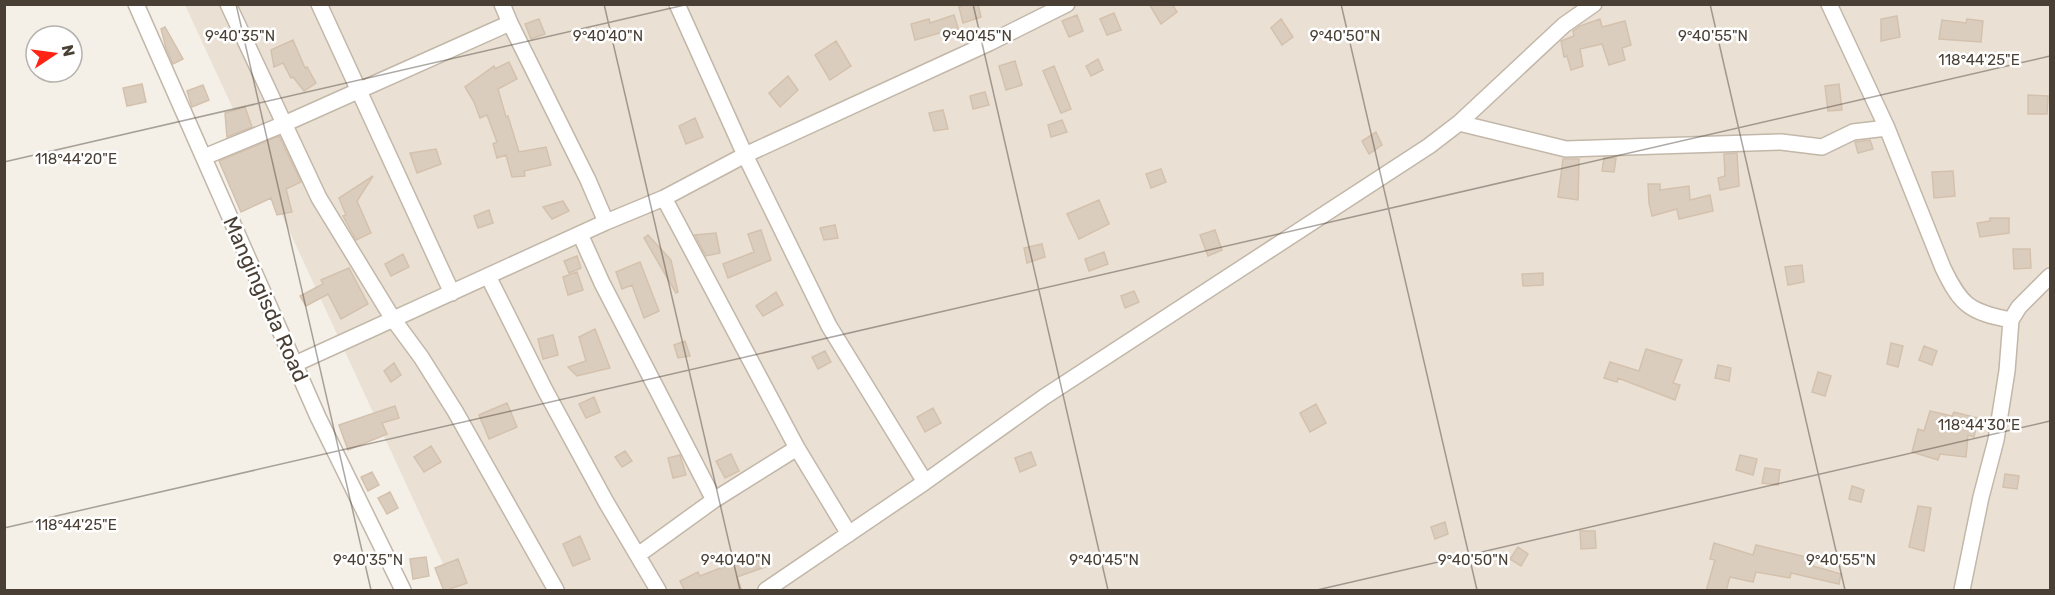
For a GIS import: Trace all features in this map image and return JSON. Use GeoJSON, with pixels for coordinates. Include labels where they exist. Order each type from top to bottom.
{"type":"FeatureCollection","features":[{"type":"Feature","properties":{"kind":"street","name":"Mangingisda Road"},"geometry":{"type":"LineString","coordinates":[[136,4],[295,364],[403,591]]}},
{"type":"Feature","properties":{"kind":"street"},"geometry":{"type":"LineString","coordinates":[[228,4],[319,198],[393,319],[421,357],[455,411],[556,591]]}},
{"type":"Feature","properties":{"kind":"street"},"geometry":{"type":"LineString","coordinates":[[319,4],[452,293]]}},
{"type":"Feature","properties":{"kind":"street"},"geometry":{"type":"LineString","coordinates":[[502,4],[588,180],[606,222]]}},
{"type":"Feature","properties":{"kind":"street"},"geometry":{"type":"LineString","coordinates":[[677,4],[745,155],[829,326],[925,482]]}},
{"type":"Feature","properties":{"kind":"street"},"geometry":{"type":"LineString","coordinates":[[295,364],[606,222],[664,198],[745,155],[989,43],[1067,4]]}},
{"type":"Feature","properties":{"kind":"street"},"geometry":{"type":"LineString","coordinates":[[766,591],[1044,397],[1429,146],[1459,123],[1564,25],[1594,4]]}},
{"type":"Feature","properties":{"kind":"street"},"geometry":{"type":"LineString","coordinates":[[1829,4],[1887,128],[1954,290],[1970,308],[2011,321]]}},
{"type":"Feature","properties":{"kind":"street"},"geometry":{"type":"LineString","coordinates":[[204,157],[510,23]]}},
{"type":"Feature","properties":{"kind":"street"},"geometry":{"type":"LineString","coordinates":[[1459,123],[1566,149],[1781,142],[1822,147],[1853,132],[1887,128]]}},
{"type":"Feature","properties":{"kind":"street"},"geometry":{"type":"LineString","coordinates":[[664,198],[797,448],[849,534]]}},
{"type":"Feature","properties":{"kind":"street"},"geometry":{"type":"LineString","coordinates":[[580,234],[602,283],[714,500]]}},
{"type":"Feature","properties":{"kind":"street"},"geometry":{"type":"LineString","coordinates":[[488,276],[545,390],[657,591]]}},
{"type":"Feature","properties":{"kind":"street"},"geometry":{"type":"LineString","coordinates":[[1962,591],[1981,496],[1996,440],[2007,371],[2011,321],[2023,302],[2050,276]]}},
{"type":"Feature","properties":{"kind":"street"},"geometry":{"type":"LineString","coordinates":[[638,555],[714,500],[797,448]]}},
{"type":"Feature","properties":{"kind":"shaded area"},"geometry":{"type":"Polygon","coordinates":[[[185,5],[2050,5],[2050,590],[455,590],[185,5]]]}},
{"type":"Feature","properties":{"kind":"building"},"geometry":{"type":"Polygon","coordinates":[[[978,4],[981,17],[963,23],[959,7],[978,4]]]}},
{"type":"Feature","properties":{"kind":"building"},"geometry":{"type":"Polygon","coordinates":[[[1149,4],[1172,4],[1177,12],[1161,24],[1149,4]]]}},
{"type":"Feature","properties":{"kind":"building"},"geometry":{"type":"Polygon","coordinates":[[[1114,13],[1121,30],[1107,35],[1100,19],[1114,13]]]}},
{"type":"Feature","properties":{"kind":"building"},"geometry":{"type":"Polygon","coordinates":[[[954,15],[960,34],[944,39],[943,32],[915,40],[911,24],[929,19],[930,23],[954,15]]]}},
{"type":"Feature","properties":{"kind":"building"},"geometry":{"type":"Polygon","coordinates":[[[1077,15],[1083,31],[1069,37],[1062,21],[1077,15]]]}},
{"type":"Feature","properties":{"kind":"building"},"geometry":{"type":"Polygon","coordinates":[[[1897,16],[1900,37],[1881,41],[1881,19],[1897,16]]]}},
{"type":"Feature","properties":{"kind":"building"},"geometry":{"type":"Polygon","coordinates":[[[539,19],[545,34],[531,39],[525,24],[539,19]]]}},
{"type":"Feature","properties":{"kind":"building"},"geometry":{"type":"Polygon","coordinates":[[[1281,19],[1293,37],[1282,45],[1271,28],[1281,19]]]}},
{"type":"Feature","properties":{"kind":"building"},"geometry":{"type":"Polygon","coordinates":[[[1600,19],[1602,27],[1625,21],[1631,45],[1622,48],[1625,60],[1609,65],[1602,44],[1580,49],[1583,66],[1571,70],[1567,56],[1564,57],[1561,41],[1574,36],[1573,31],[1580,26],[1600,19]]]}},
{"type":"Feature","properties":{"kind":"building"},"geometry":{"type":"Polygon","coordinates":[[[1967,19],[1983,21],[1981,42],[1939,39],[1942,20],[1966,23],[1967,19]]]}},
{"type":"Feature","properties":{"kind":"building"},"geometry":{"type":"Polygon","coordinates":[[[165,27],[183,59],[173,64],[161,29],[165,27]]]}},
{"type":"Feature","properties":{"kind":"building"},"geometry":{"type":"Polygon","coordinates":[[[293,40],[305,68],[307,67],[316,83],[304,91],[293,77],[291,78],[283,63],[274,67],[271,50],[293,40]]]}},
{"type":"Feature","properties":{"kind":"building"},"geometry":{"type":"Polygon","coordinates":[[[836,41],[851,66],[830,80],[815,55],[836,41]]]}},
{"type":"Feature","properties":{"kind":"building"},"geometry":{"type":"Polygon","coordinates":[[[1098,59],[1103,70],[1091,76],[1086,66],[1098,59]]]}},
{"type":"Feature","properties":{"kind":"building"},"geometry":{"type":"Polygon","coordinates":[[[1015,61],[1022,85],[1006,90],[999,66],[1015,61]]]}},
{"type":"Feature","properties":{"kind":"building"},"geometry":{"type":"Polygon","coordinates":[[[509,62],[517,79],[498,89],[519,152],[546,147],[551,165],[524,171],[525,176],[512,177],[506,155],[497,158],[493,144],[497,142],[487,115],[480,118],[465,87],[494,66],[495,69],[509,62]]]}},
{"type":"Feature","properties":{"kind":"building"},"geometry":{"type":"Polygon","coordinates":[[[1054,66],[1071,109],[1061,113],[1043,71],[1054,66]]]}},
{"type":"Feature","properties":{"kind":"building"},"geometry":{"type":"Polygon","coordinates":[[[788,76],[798,90],[780,107],[769,93],[788,76]]]}},
{"type":"Feature","properties":{"kind":"building"},"geometry":{"type":"Polygon","coordinates":[[[142,84],[146,102],[127,106],[123,88],[142,84]]]}},
{"type":"Feature","properties":{"kind":"building"},"geometry":{"type":"Polygon","coordinates":[[[1839,84],[1842,110],[1828,111],[1825,86],[1839,84]]]}},
{"type":"Feature","properties":{"kind":"building"},"geometry":{"type":"Polygon","coordinates":[[[203,85],[209,100],[192,107],[187,91],[203,85]]]}},
{"type":"Feature","properties":{"kind":"building"},"geometry":{"type":"Polygon","coordinates":[[[985,92],[989,105],[973,109],[970,96],[985,92]]]}},
{"type":"Feature","properties":{"kind":"building"},"geometry":{"type":"Polygon","coordinates":[[[2028,95],[2048,96],[2047,114],[2028,114],[2028,95]]]}},
{"type":"Feature","properties":{"kind":"building"},"geometry":{"type":"Polygon","coordinates":[[[245,107],[252,127],[227,137],[225,113],[245,107]]]}},
{"type":"Feature","properties":{"kind":"building"},"geometry":{"type":"Polygon","coordinates":[[[943,110],[948,129],[934,131],[929,113],[943,110]]]}},
{"type":"Feature","properties":{"kind":"building"},"geometry":{"type":"Polygon","coordinates":[[[695,118],[703,137],[686,144],[679,126],[695,118]]]}},
{"type":"Feature","properties":{"kind":"building"},"geometry":{"type":"Polygon","coordinates":[[[1062,120],[1067,132],[1051,137],[1048,125],[1062,120]]]}},
{"type":"Feature","properties":{"kind":"building"},"geometry":{"type":"Polygon","coordinates":[[[1376,132],[1382,145],[1369,154],[1362,141],[1376,132]]]}},
{"type":"Feature","properties":{"kind":"building"},"geometry":{"type":"Polygon","coordinates":[[[279,136],[301,182],[286,189],[292,212],[277,215],[271,198],[241,212],[219,161],[279,136]]]}},
{"type":"Feature","properties":{"kind":"building"},"geometry":{"type":"Polygon","coordinates":[[[1870,140],[1873,149],[1858,153],[1855,142],[1870,140]]]}},
{"type":"Feature","properties":{"kind":"building"},"geometry":{"type":"Polygon","coordinates":[[[436,149],[441,164],[417,173],[410,153],[436,149]]]}},
{"type":"Feature","properties":{"kind":"building"},"geometry":{"type":"Polygon","coordinates":[[[1737,153],[1739,186],[1720,190],[1718,178],[1725,176],[1724,154],[1737,153]]]}},
{"type":"Feature","properties":{"kind":"building"},"geometry":{"type":"Polygon","coordinates":[[[1604,158],[1616,158],[1614,172],[1602,171],[1604,158]]]}},
{"type":"Feature","properties":{"kind":"building"},"geometry":{"type":"Polygon","coordinates":[[[1563,159],[1579,159],[1578,200],[1558,197],[1563,159]]]}},
{"type":"Feature","properties":{"kind":"building"},"geometry":{"type":"Polygon","coordinates":[[[1161,169],[1166,182],[1151,188],[1146,174],[1161,169]]]}},
{"type":"Feature","properties":{"kind":"building"},"geometry":{"type":"Polygon","coordinates":[[[1953,171],[1955,196],[1934,198],[1932,172],[1953,171]]]}},
{"type":"Feature","properties":{"kind":"building"},"geometry":{"type":"Polygon","coordinates":[[[373,176],[357,201],[371,233],[356,240],[343,216],[346,215],[339,198],[373,176]]]}},
{"type":"Feature","properties":{"kind":"building"},"geometry":{"type":"Polygon","coordinates":[[[1648,184],[1660,184],[1660,190],[1689,186],[1690,200],[1710,195],[1713,211],[1679,219],[1677,209],[1652,216],[1648,184]]]}},
{"type":"Feature","properties":{"kind":"building"},"geometry":{"type":"Polygon","coordinates":[[[1099,200],[1109,224],[1079,239],[1067,214],[1099,200]]]}},
{"type":"Feature","properties":{"kind":"building"},"geometry":{"type":"Polygon","coordinates":[[[563,201],[569,211],[552,219],[543,207],[563,201]]]}},
{"type":"Feature","properties":{"kind":"building"},"geometry":{"type":"Polygon","coordinates":[[[489,210],[493,223],[478,228],[474,216],[489,210]]]}},
{"type":"Feature","properties":{"kind":"building"},"geometry":{"type":"Polygon","coordinates":[[[1990,218],[2009,218],[2009,233],[1980,237],[1977,223],[1990,221],[1990,218]]]}},
{"type":"Feature","properties":{"kind":"building"},"geometry":{"type":"Polygon","coordinates":[[[835,225],[838,238],[824,240],[820,228],[835,225]]]}},
{"type":"Feature","properties":{"kind":"building"},"geometry":{"type":"Polygon","coordinates":[[[761,230],[771,260],[728,278],[723,264],[754,252],[748,234],[761,230]]]}},
{"type":"Feature","properties":{"kind":"building"},"geometry":{"type":"Polygon","coordinates":[[[1215,230],[1222,250],[1208,256],[1200,235],[1215,230]]]}},
{"type":"Feature","properties":{"kind":"building"},"geometry":{"type":"Polygon","coordinates":[[[716,233],[720,253],[706,256],[695,235],[716,233]]]}},
{"type":"Feature","properties":{"kind":"building"},"geometry":{"type":"Polygon","coordinates":[[[648,235],[671,260],[678,292],[676,293],[644,238],[648,235]]]}},
{"type":"Feature","properties":{"kind":"building"},"geometry":{"type":"Polygon","coordinates":[[[1042,244],[1045,257],[1027,263],[1024,248],[1042,244]]]}},
{"type":"Feature","properties":{"kind":"building"},"geometry":{"type":"Polygon","coordinates":[[[2013,249],[2030,249],[2031,268],[2014,269],[2013,249]]]}},
{"type":"Feature","properties":{"kind":"building"},"geometry":{"type":"Polygon","coordinates":[[[1104,252],[1108,264],[1089,271],[1085,259],[1104,252]]]}},
{"type":"Feature","properties":{"kind":"building"},"geometry":{"type":"Polygon","coordinates":[[[403,254],[409,267],[391,276],[385,264],[403,254]]]}},
{"type":"Feature","properties":{"kind":"building"},"geometry":{"type":"Polygon","coordinates":[[[577,256],[581,268],[569,273],[564,261],[577,256]]]}},
{"type":"Feature","properties":{"kind":"building"},"geometry":{"type":"Polygon","coordinates":[[[640,262],[659,311],[644,318],[632,285],[622,289],[616,272],[640,262]]]}},
{"type":"Feature","properties":{"kind":"building"},"geometry":{"type":"Polygon","coordinates":[[[1802,265],[1804,282],[1788,285],[1785,267],[1802,265]]]}},
{"type":"Feature","properties":{"kind":"building"},"geometry":{"type":"Polygon","coordinates":[[[349,268],[368,304],[341,319],[328,294],[306,306],[300,296],[323,284],[321,280],[349,268]]]}},
{"type":"Feature","properties":{"kind":"building"},"geometry":{"type":"Polygon","coordinates":[[[577,272],[583,290],[568,295],[563,277],[577,272]]]}},
{"type":"Feature","properties":{"kind":"building"},"geometry":{"type":"Polygon","coordinates":[[[1543,273],[1543,285],[1523,286],[1522,274],[1543,273]]]}},
{"type":"Feature","properties":{"kind":"building"},"geometry":{"type":"Polygon","coordinates":[[[1134,291],[1139,302],[1125,308],[1121,296],[1134,291]]]}},
{"type":"Feature","properties":{"kind":"building"},"geometry":{"type":"Polygon","coordinates":[[[776,292],[783,305],[763,316],[756,306],[776,292]]]}},
{"type":"Feature","properties":{"kind":"building"},"geometry":{"type":"Polygon","coordinates":[[[595,329],[610,368],[577,376],[568,367],[586,361],[579,337],[595,329]]]}},
{"type":"Feature","properties":{"kind":"building"},"geometry":{"type":"Polygon","coordinates":[[[553,335],[558,355],[543,359],[538,339],[553,335]]]}},
{"type":"Feature","properties":{"kind":"building"},"geometry":{"type":"Polygon","coordinates":[[[685,341],[690,356],[678,358],[674,345],[685,341]]]}},
{"type":"Feature","properties":{"kind":"building"},"geometry":{"type":"Polygon","coordinates":[[[1891,343],[1903,346],[1898,367],[1887,364],[1891,343]]]}},
{"type":"Feature","properties":{"kind":"building"},"geometry":{"type":"Polygon","coordinates":[[[1924,346],[1937,351],[1932,365],[1919,360],[1924,346]]]}},
{"type":"Feature","properties":{"kind":"building"},"geometry":{"type":"Polygon","coordinates":[[[1646,349],[1682,360],[1673,383],[1680,385],[1675,400],[1618,378],[1617,382],[1604,378],[1610,362],[1639,371],[1646,349]]]}},
{"type":"Feature","properties":{"kind":"building"},"geometry":{"type":"Polygon","coordinates":[[[825,351],[831,362],[818,369],[812,357],[825,351]]]}},
{"type":"Feature","properties":{"kind":"building"},"geometry":{"type":"Polygon","coordinates":[[[394,363],[401,375],[391,382],[384,371],[394,363]]]}},
{"type":"Feature","properties":{"kind":"building"},"geometry":{"type":"Polygon","coordinates":[[[1718,365],[1731,368],[1729,381],[1715,378],[1718,365]]]}},
{"type":"Feature","properties":{"kind":"building"},"geometry":{"type":"Polygon","coordinates":[[[1818,372],[1831,376],[1825,396],[1812,392],[1818,372]]]}},
{"type":"Feature","properties":{"kind":"building"},"geometry":{"type":"Polygon","coordinates":[[[594,397],[600,412],[586,418],[579,404],[594,397]]]}},
{"type":"Feature","properties":{"kind":"building"},"geometry":{"type":"Polygon","coordinates":[[[507,403],[517,427],[489,439],[479,415],[507,403]]]}},
{"type":"Feature","properties":{"kind":"building"},"geometry":{"type":"Polygon","coordinates":[[[1316,404],[1326,423],[1310,432],[1300,413],[1316,404]]]}},
{"type":"Feature","properties":{"kind":"building"},"geometry":{"type":"Polygon","coordinates":[[[395,406],[399,418],[382,423],[387,434],[348,450],[339,425],[395,406]]]}},
{"type":"Feature","properties":{"kind":"building"},"geometry":{"type":"Polygon","coordinates":[[[933,408],[941,423],[925,432],[917,417],[933,408]]]}},
{"type":"Feature","properties":{"kind":"building"},"geometry":{"type":"Polygon","coordinates":[[[1930,411],[1952,416],[1954,412],[1978,418],[1974,437],[1968,435],[1966,457],[1940,454],[1938,460],[1912,452],[1918,429],[1924,431],[1930,411]]]}},
{"type":"Feature","properties":{"kind":"building"},"geometry":{"type":"Polygon","coordinates":[[[431,446],[441,462],[424,472],[414,457],[431,446]]]}},
{"type":"Feature","properties":{"kind":"building"},"geometry":{"type":"Polygon","coordinates":[[[625,451],[632,461],[622,467],[615,457],[625,451]]]}},
{"type":"Feature","properties":{"kind":"building"},"geometry":{"type":"Polygon","coordinates":[[[1031,452],[1036,465],[1020,472],[1015,458],[1031,452]]]}},
{"type":"Feature","properties":{"kind":"building"},"geometry":{"type":"Polygon","coordinates":[[[731,454],[739,471],[725,478],[716,461],[731,454]]]}},
{"type":"Feature","properties":{"kind":"building"},"geometry":{"type":"Polygon","coordinates":[[[680,455],[686,475],[673,478],[668,458],[680,455]]]}},
{"type":"Feature","properties":{"kind":"building"},"geometry":{"type":"Polygon","coordinates":[[[1740,455],[1757,459],[1753,475],[1736,470],[1740,455]]]}},
{"type":"Feature","properties":{"kind":"building"},"geometry":{"type":"Polygon","coordinates":[[[1765,468],[1780,470],[1778,485],[1762,483],[1765,468]]]}},
{"type":"Feature","properties":{"kind":"building"},"geometry":{"type":"Polygon","coordinates":[[[372,472],[379,485],[368,491],[361,477],[372,472]]]}},
{"type":"Feature","properties":{"kind":"building"},"geometry":{"type":"Polygon","coordinates":[[[2005,474],[2019,476],[2017,489],[2003,487],[2005,474]]]}},
{"type":"Feature","properties":{"kind":"building"},"geometry":{"type":"Polygon","coordinates":[[[1852,486],[1864,490],[1861,502],[1849,499],[1852,486]]]}},
{"type":"Feature","properties":{"kind":"building"},"geometry":{"type":"Polygon","coordinates":[[[390,492],[398,508],[387,514],[378,498],[390,492]]]}},
{"type":"Feature","properties":{"kind":"building"},"geometry":{"type":"Polygon","coordinates":[[[1918,506],[1931,508],[1924,551],[1909,547],[1918,506]]]}},
{"type":"Feature","properties":{"kind":"building"},"geometry":{"type":"Polygon","coordinates":[[[1445,522],[1448,534],[1435,539],[1431,527],[1445,522]]]}},
{"type":"Feature","properties":{"kind":"building"},"geometry":{"type":"Polygon","coordinates":[[[1580,531],[1595,531],[1596,548],[1581,549],[1580,531]]]}},
{"type":"Feature","properties":{"kind":"building"},"geometry":{"type":"Polygon","coordinates":[[[580,536],[590,559],[573,566],[563,544],[580,536]]]}},
{"type":"Feature","properties":{"kind":"building"},"geometry":{"type":"Polygon","coordinates":[[[1714,543],[1753,555],[1756,545],[1815,559],[1813,566],[1841,574],[1839,584],[1791,573],[1790,578],[1756,572],[1753,582],[1730,577],[1726,591],[1706,591],[1715,560],[1710,559],[1714,543]]]}},
{"type":"Feature","properties":{"kind":"building"},"geometry":{"type":"Polygon","coordinates":[[[1518,547],[1528,554],[1521,566],[1510,559],[1518,547]]]}},
{"type":"Feature","properties":{"kind":"building"},"geometry":{"type":"Polygon","coordinates":[[[759,553],[765,567],[737,577],[742,591],[685,591],[680,581],[698,572],[700,576],[759,553]]]}},
{"type":"Feature","properties":{"kind":"building"},"geometry":{"type":"Polygon","coordinates":[[[426,557],[429,576],[413,579],[410,559],[426,557]]]}},
{"type":"Feature","properties":{"kind":"building"},"geometry":{"type":"Polygon","coordinates":[[[458,559],[467,583],[444,591],[435,568],[458,559]]]}}]}
